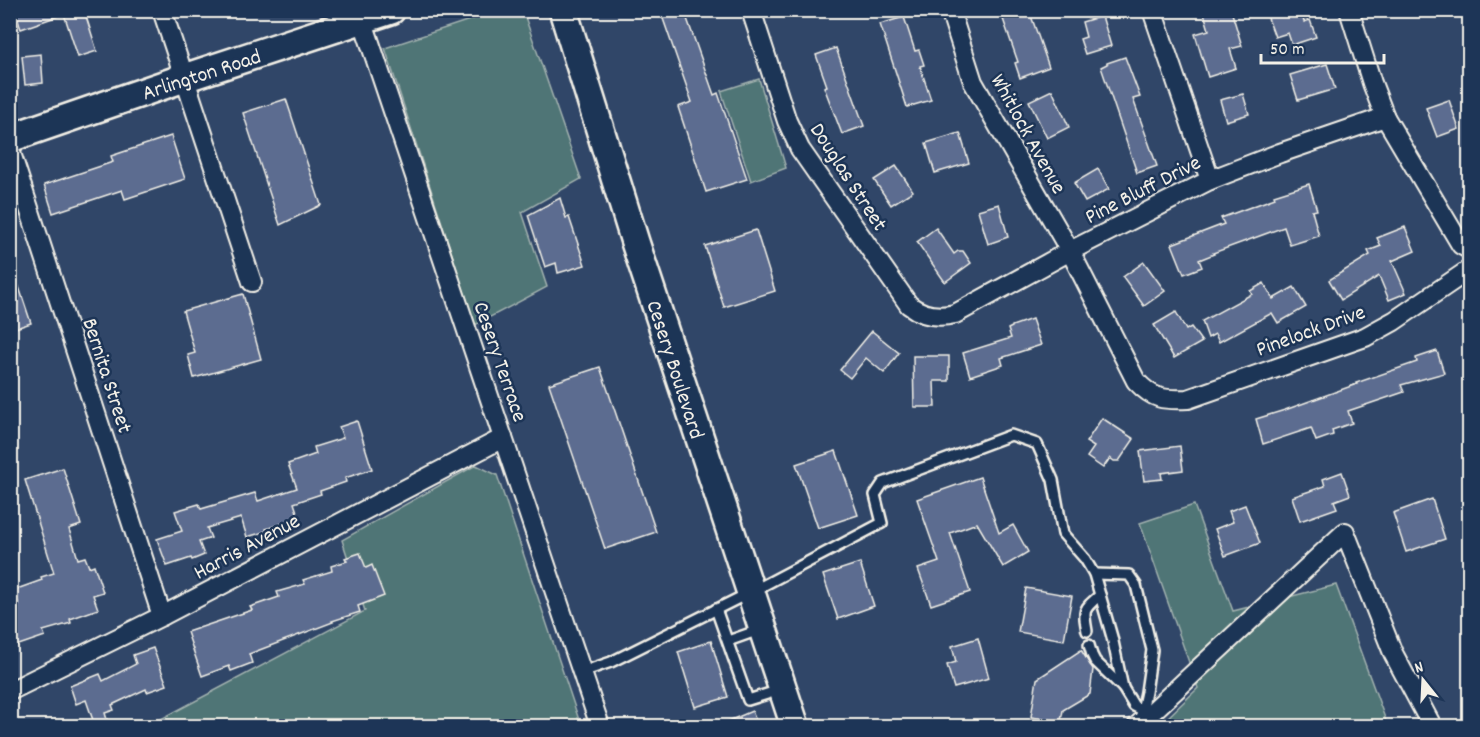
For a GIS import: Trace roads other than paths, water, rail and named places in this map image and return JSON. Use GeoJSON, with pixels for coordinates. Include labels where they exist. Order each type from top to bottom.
{"type":"FeatureCollection","features":[{"type":"Feature","properties":{"kind":"main road","name":"Arlington Road"},"geometry":{"type":"LineString","coordinates":[[10,138],[361,15],[391,10]]}},
{"type":"Feature","properties":{"kind":"main road","name":"Cesery Boulevard"},"geometry":{"type":"LineString","coordinates":[[562,10],[638,250],[795,726]]}},
{"type":"Feature","properties":{"kind":"street"},"geometry":{"type":"LineString","coordinates":[[162,10],[252,282]]}},
{"type":"Feature","properties":{"kind":"street","name":"Douglas Street"},"geometry":{"type":"LineString","coordinates":[[751,10],[787,121],[800,149],[909,305],[916,311],[927,315]]}},
{"type":"Feature","properties":{"kind":"street","name":"Whitlock Avenue"},"geometry":{"type":"LineString","coordinates":[[950,10],[973,82],[1070,251],[1136,381],[1154,396]]}},
{"type":"Feature","properties":{"kind":"street"},"geometry":{"type":"LineString","coordinates":[[1152,10],[1210,180]]}},
{"type":"Feature","properties":{"kind":"street"},"geometry":{"type":"LineString","coordinates":[[1349,10],[1385,117],[1461,245],[1470,250]]}},
{"type":"Feature","properties":{"kind":"street","name":"Cesery Terrace"},"geometry":{"type":"LineString","coordinates":[[361,15],[600,726]]}},
{"type":"Feature","properties":{"kind":"street","name":"Pine Bluff Drive"},"geometry":{"type":"LineString","coordinates":[[927,315],[942,317],[955,314],[1070,251],[1210,180],[1385,117]]}},
{"type":"Feature","properties":{"kind":"street","name":"Bernita Street"},"geometry":{"type":"LineString","coordinates":[[10,150],[162,615]]}},
{"type":"Feature","properties":{"kind":"street","name":"Pinelock Drive"},"geometry":{"type":"LineString","coordinates":[[1154,396],[1167,400],[1188,399],[1365,337],[1394,321],[1470,269]]}},
{"type":"Feature","properties":{"kind":"street","name":"Harris Avenue"},"geometry":{"type":"LineString","coordinates":[[10,691],[162,615],[502,438]]}},
{"type":"Feature","properties":{"kind":"street"},"geometry":{"type":"LineString","coordinates":[[1138,717],[1345,532],[1393,653],[1431,726]]}},
{"type":"Feature","properties":{"kind":"lane"},"geometry":{"type":"LineString","coordinates":[[582,672],[611,662],[882,523],[875,495],[883,483],[1011,435],[1037,444],[1053,480],[1063,534],[1094,574],[1123,687],[1138,717]]}},
{"type":"Feature","properties":{"kind":"lane"},"geometry":{"type":"LineString","coordinates":[[1094,574],[1129,575],[1136,585],[1152,650],[1146,692],[1138,717]]}},
{"type":"Feature","properties":{"kind":"lane"},"geometry":{"type":"LineString","coordinates":[[1087,631],[1084,613],[1086,607],[1100,595]]}},
{"type":"Feature","properties":{"kind":"lane"},"geometry":{"type":"LineString","coordinates":[[716,609],[748,700],[783,689]]}},
{"type":"Feature","properties":{"kind":"lane"},"geometry":{"type":"LineString","coordinates":[[728,641],[763,629]]}},
{"type":"Feature","properties":{"kind":"lane"},"geometry":{"type":"LineString","coordinates":[[1089,645],[1095,661],[1123,687]]}}]}
